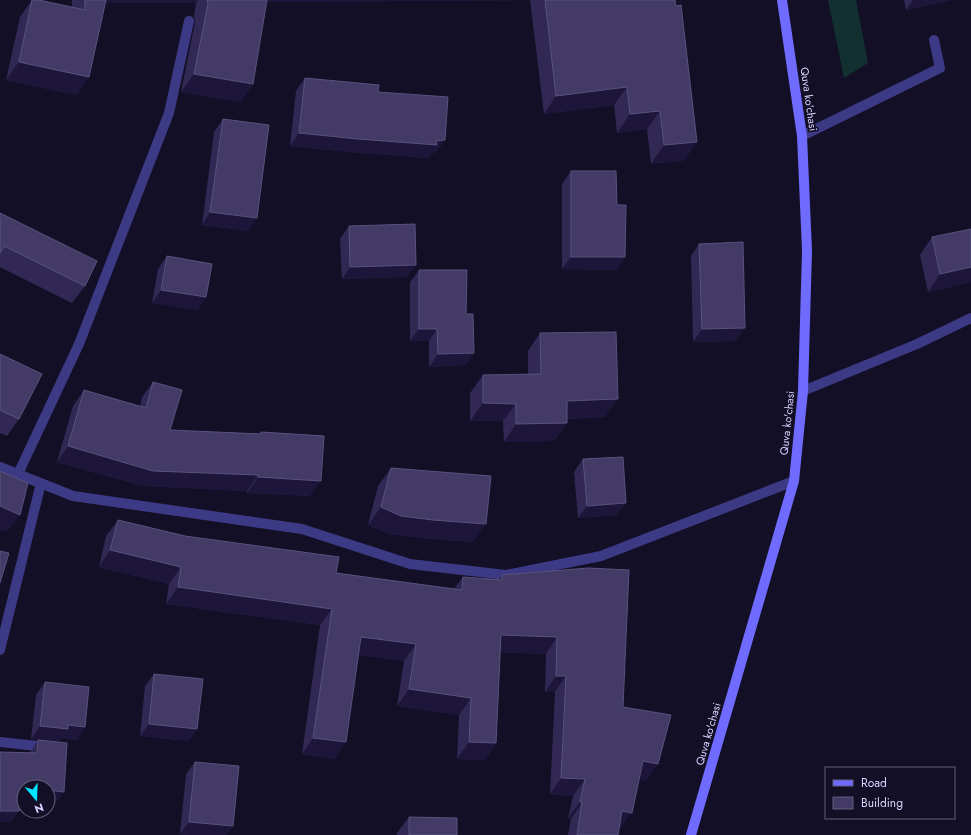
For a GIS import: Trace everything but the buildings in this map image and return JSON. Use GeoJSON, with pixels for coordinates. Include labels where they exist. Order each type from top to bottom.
{"type":"FeatureCollection","features":[{"type":"Feature","properties":{"kind":"main road","name":"Quva ko'chasi"},"geometry":{"type":"LineString","coordinates":[[690,835],[794,480],[803,391],[808,251],[802,136],[782,0]]}},
{"type":"Feature","properties":{"kind":"street"},"geometry":{"type":"LineString","coordinates":[[18,474],[79,344],[169,113],[189,21]]}},
{"type":"Feature","properties":{"kind":"street"},"geometry":{"type":"LineString","coordinates":[[802,136],[940,68],[934,40]]}},
{"type":"Feature","properties":{"kind":"street"},"geometry":{"type":"LineString","coordinates":[[803,391],[917,344],[971,318]]}},
{"type":"Feature","properties":{"kind":"street"},"geometry":{"type":"LineString","coordinates":[[0,467],[73,496],[302,529],[410,564],[506,574],[601,556],[794,480]]}},
{"type":"Feature","properties":{"kind":"street"},"geometry":{"type":"LineString","coordinates":[[0,650],[41,483]]}},
{"type":"Feature","properties":{"kind":"street"},"geometry":{"type":"LineString","coordinates":[[0,742],[58,748]]}},
{"type":"Feature","properties":{"kind":"green space"},"geometry":{"type":"Polygon","coordinates":[[[828,0],[856,0],[868,63],[844,78],[828,0]]]}}]}
